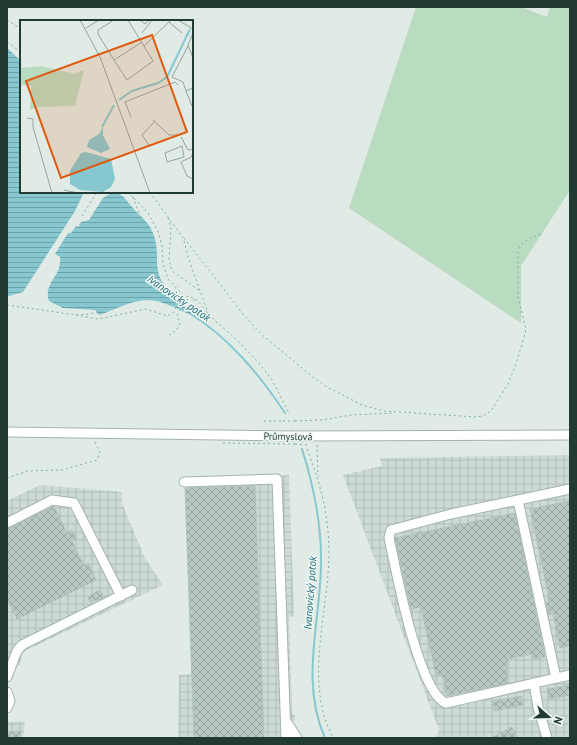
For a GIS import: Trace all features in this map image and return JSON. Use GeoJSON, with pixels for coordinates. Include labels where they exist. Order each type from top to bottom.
{"type":"FeatureCollection","features":[{"type":"Feature","properties":{"kind":"street","name":"Průmyslová"},"geometry":{"type":"LineString","coordinates":[[7,432],[305,441],[570,435]]}},
{"type":"Feature","properties":{"kind":"street"},"geometry":{"type":"LineString","coordinates":[[184,482],[277,479],[286,738]]}},
{"type":"Feature","properties":{"kind":"street"},"geometry":{"type":"LineString","coordinates":[[570,489],[394,528],[391,530],[389,538],[410,634],[426,677],[440,701],[446,704],[570,675]]}},
{"type":"Feature","properties":{"kind":"street"},"geometry":{"type":"LineString","coordinates":[[9,522],[52,500],[74,503],[121,596]]}},
{"type":"Feature","properties":{"kind":"street"},"geometry":{"type":"LineString","coordinates":[[518,500],[556,678]]}},
{"type":"Feature","properties":{"kind":"street"},"geometry":{"type":"LineString","coordinates":[[7,677],[17,651],[22,645],[132,590]]}},
{"type":"Feature","properties":{"kind":"street"},"geometry":{"type":"LineString","coordinates":[[534,683],[547,738]]}},
{"type":"Feature","properties":{"kind":"street"},"geometry":{"type":"LineString","coordinates":[[7,692],[10,701],[7,708]]}},
{"type":"Feature","properties":{"kind":"street"},"geometry":{"type":"LineString","coordinates":[[286,720],[297,738]]}},
{"type":"Feature","properties":{"kind":"path"},"geometry":{"type":"LineString","coordinates":[[7,20],[20,28]]}},
{"type":"Feature","properties":{"kind":"path"},"geometry":{"type":"LineString","coordinates":[[7,42],[20,51]]}},
{"type":"Feature","properties":{"kind":"path"},"geometry":{"type":"LineString","coordinates":[[82,216],[96,193]]}},
{"type":"Feature","properties":{"kind":"path"},"geometry":{"type":"LineString","coordinates":[[151,193],[184,238],[257,329],[302,368],[346,397],[374,409],[397,413]]}},
{"type":"Feature","properties":{"kind":"path"},"geometry":{"type":"LineString","coordinates":[[131,195],[139,209],[144,226]]}},
{"type":"Feature","properties":{"kind":"path"},"geometry":{"type":"LineString","coordinates":[[131,195],[141,204],[154,223],[160,238],[166,274],[184,295],[196,299],[263,368],[282,395],[289,413]]}},
{"type":"Feature","properties":{"kind":"path"},"geometry":{"type":"LineString","coordinates":[[168,216],[171,228],[169,260],[172,271],[201,291]]}},
{"type":"Feature","properties":{"kind":"path"},"geometry":{"type":"LineString","coordinates":[[264,421],[322,420],[350,415],[397,413],[476,417],[483,416],[491,411],[512,375],[526,329],[519,301],[518,251],[520,246],[529,238],[541,234]]}},
{"type":"Feature","properties":{"kind":"path"},"geometry":{"type":"LineString","coordinates":[[184,238],[188,257],[209,314]]}},
{"type":"Feature","properties":{"kind":"path"},"geometry":{"type":"LineString","coordinates":[[7,305],[98,319],[146,309],[167,316],[175,310],[184,295]]}},
{"type":"Feature","properties":{"kind":"path"},"geometry":{"type":"LineString","coordinates":[[169,335],[176,331],[180,323],[176,314],[184,301],[196,299]]}},
{"type":"Feature","properties":{"kind":"path"},"geometry":{"type":"LineString","coordinates":[[76,315],[90,314],[106,309]]}},
{"type":"Feature","properties":{"kind":"path"},"geometry":{"type":"LineString","coordinates":[[7,478],[28,471],[62,470],[97,460],[100,452],[92,438]]}},
{"type":"Feature","properties":{"kind":"path"},"geometry":{"type":"LineString","coordinates":[[293,440],[305,441]]}},
{"type":"Feature","properties":{"kind":"path"},"geometry":{"type":"LineString","coordinates":[[317,445],[318,477]]}},
{"type":"Feature","properties":{"kind":"path"},"geometry":{"type":"LineString","coordinates":[[307,449],[318,477],[325,507],[328,555],[319,684],[324,716],[333,738]]}},
{"type":"Feature","properties":{"kind":"shaded area"},"geometry":{"type":"Polygon","coordinates":[[[570,455],[570,738],[436,738],[439,730],[343,475],[382,466],[380,458],[570,455]]]}},
{"type":"Feature","properties":{"kind":"shaded area"},"geometry":{"type":"Polygon","coordinates":[[[289,475],[294,614],[294,616],[289,617],[292,714],[295,715],[293,724],[301,738],[178,738],[179,675],[192,674],[185,484],[289,475]]]}},
{"type":"Feature","properties":{"kind":"shaded area"},"geometry":{"type":"Polygon","coordinates":[[[40,485],[122,492],[122,503],[145,558],[163,585],[27,650],[23,653],[19,666],[7,662],[7,501],[40,485]]]}},
{"type":"Feature","properties":{"kind":"shaded area"},"geometry":{"type":"Polygon","coordinates":[[[25,721],[23,738],[7,738],[7,722],[25,721]]]}},
{"type":"Feature","properties":{"kind":"green space"},"geometry":{"type":"Polygon","coordinates":[[[416,7],[521,7],[547,17],[550,7],[570,7],[570,190],[521,266],[521,323],[349,208],[416,7]]]}},
{"type":"Feature","properties":{"kind":"water"},"geometry":{"type":"Polygon","coordinates":[[[7,48],[20,60],[20,193],[84,193],[75,211],[23,292],[7,296],[7,48]]]}},
{"type":"Feature","properties":{"kind":"water"},"geometry":{"type":"Polygon","coordinates":[[[111,193],[118,193],[124,197],[150,227],[156,243],[159,275],[167,289],[166,291],[192,313],[191,315],[170,305],[153,300],[142,300],[99,315],[95,310],[63,308],[49,301],[48,289],[60,264],[60,257],[55,254],[68,233],[71,233],[81,222],[89,220],[103,198],[111,193]]]}},
{"type":"Feature","properties":{"kind":"building"},"geometry":{"type":"Polygon","coordinates":[[[255,486],[264,738],[194,738],[185,488],[255,486]]]}},
{"type":"Feature","properties":{"kind":"building"},"geometry":{"type":"Polygon","coordinates":[[[570,501],[570,646],[560,648],[553,614],[549,615],[546,603],[550,602],[530,509],[570,501]]]}},
{"type":"Feature","properties":{"kind":"building"},"geometry":{"type":"Polygon","coordinates":[[[54,506],[67,533],[72,530],[77,539],[72,541],[84,566],[88,563],[96,580],[17,619],[7,598],[7,528],[12,527],[54,506]]]}},
{"type":"Feature","properties":{"kind":"building"},"geometry":{"type":"Polygon","coordinates":[[[515,513],[545,657],[533,659],[532,654],[508,659],[509,665],[506,666],[509,683],[447,696],[442,674],[436,675],[421,607],[411,609],[395,538],[515,513]]]}},
{"type":"Feature","properties":{"kind":"building"},"geometry":{"type":"Polygon","coordinates":[[[97,591],[102,592],[103,598],[90,602],[88,598],[97,591]]]}},
{"type":"Feature","properties":{"kind":"building"},"geometry":{"type":"Polygon","coordinates":[[[570,685],[570,695],[549,699],[547,689],[570,685]]]}},
{"type":"Feature","properties":{"kind":"building"},"geometry":{"type":"Polygon","coordinates":[[[521,696],[523,705],[495,711],[492,702],[521,696]]]}},
{"type":"Feature","properties":{"kind":"building"},"geometry":{"type":"Polygon","coordinates":[[[512,727],[518,738],[491,738],[512,727]]]}},
{"type":"Feature","properties":{"kind":"building"},"geometry":{"type":"Polygon","coordinates":[[[20,731],[21,738],[7,738],[7,732],[20,731]]]}},
{"type":"Feature","properties":{"kind":"waterway","name":"Ivanovický potok"},"geometry":{"type":"LineString","coordinates":[[191,314],[205,324],[243,358],[285,413]]}},
{"type":"Feature","properties":{"kind":"waterway","name":"Ivanovický potok"},"geometry":{"type":"LineString","coordinates":[[302,449],[314,492],[319,521],[321,551],[320,588],[312,674],[318,717],[325,738]]}}]}
